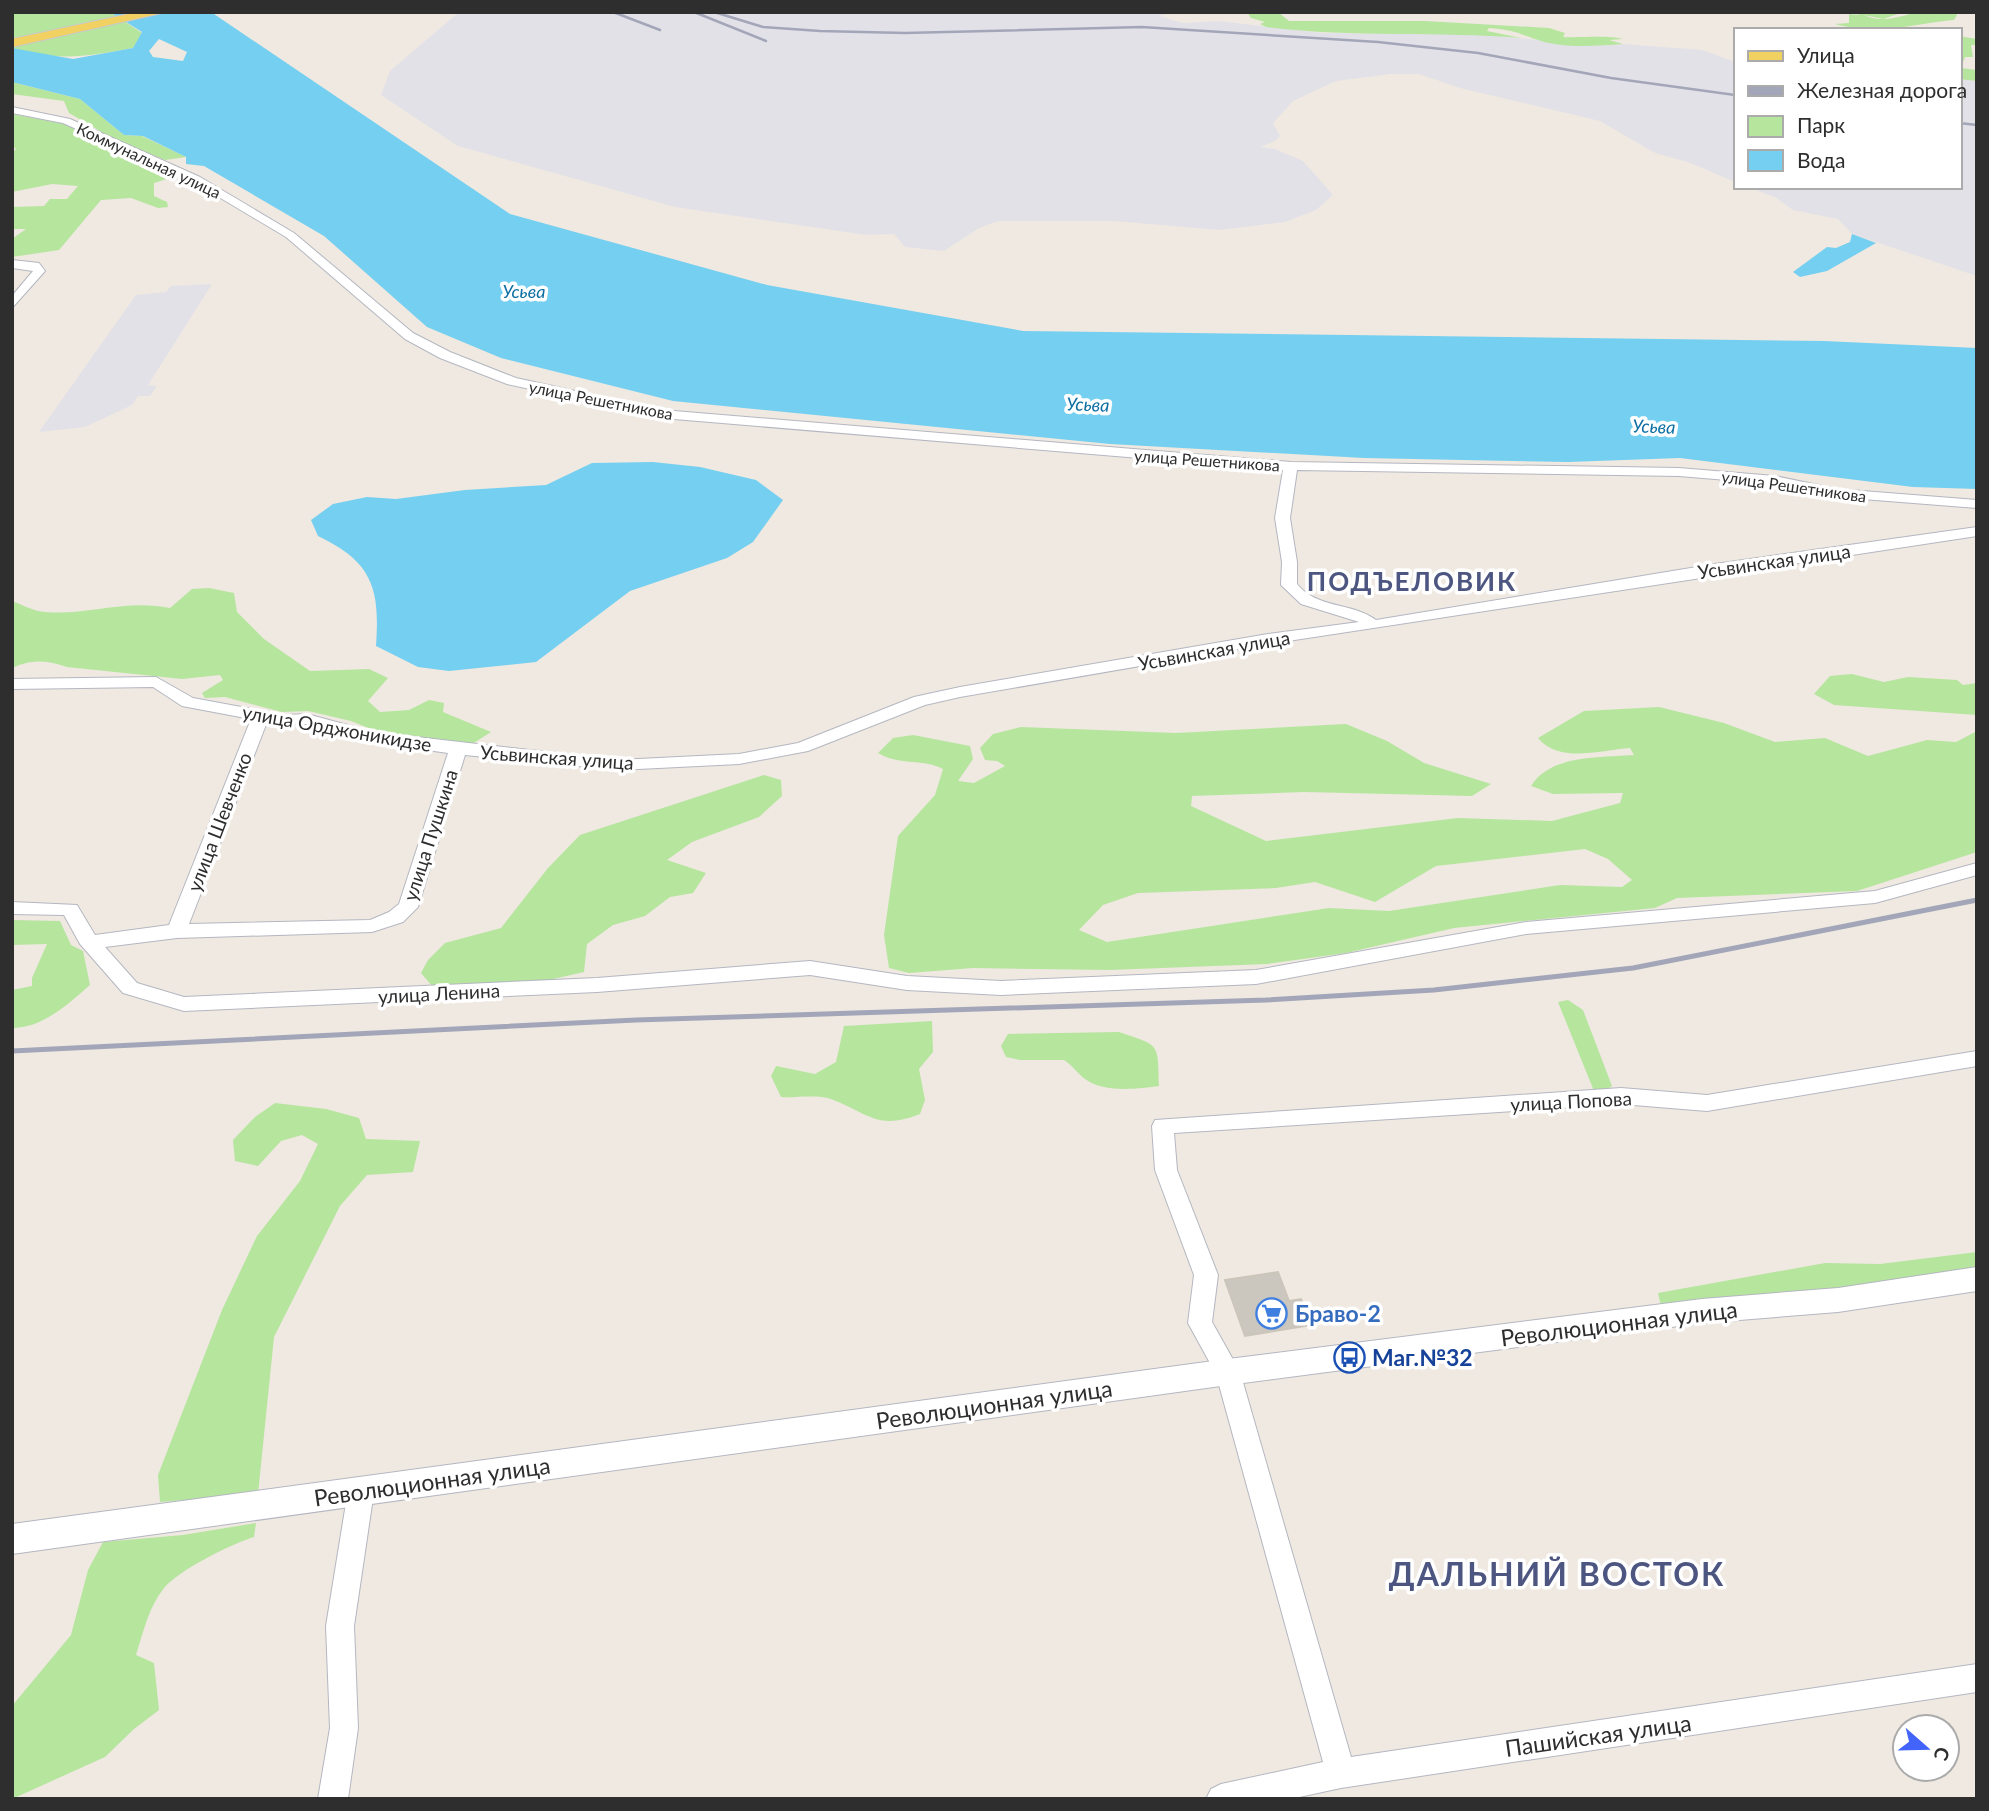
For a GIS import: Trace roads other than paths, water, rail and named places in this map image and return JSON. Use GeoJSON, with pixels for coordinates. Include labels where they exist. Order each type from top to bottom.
{"type":"FeatureCollection","features":[{"type":"Feature","properties":{"kind":"main road"},"geometry":{"type":"LineString","coordinates":[[12,43],[159,12]]}},
{"type":"Feature","properties":{"kind":"street","name":"Коммунальная улица"},"geometry":{"type":"LineString","coordinates":[[12,110],[66,121],[196,179],[290,235],[409,336],[445,355]]}},
{"type":"Feature","properties":{"kind":"street"},"geometry":{"type":"LineString","coordinates":[[12,264],[35,267],[38,274],[12,304]]}},
{"type":"Feature","properties":{"kind":"street","name":"улица Решетникова"},"geometry":{"type":"LineString","coordinates":[[445,355],[512,381],[662,414],[1292,466],[1679,472],[1775,480],[1837,493],[1977,504]]}},
{"type":"Feature","properties":{"kind":"street"},"geometry":{"type":"LineString","coordinates":[[1292,466],[1283,498],[1282,524],[1293,568],[1289,584],[1309,604],[1354,615],[1373,625]]}},
{"type":"Feature","properties":{"kind":"street","name":"Усьвинская улица"},"geometry":{"type":"LineString","coordinates":[[458,749],[618,765],[739,759],[802,747],[920,701],[960,692],[1054,678],[1268,639],[1977,531]]}},
{"type":"Feature","properties":{"kind":"street","name":"улица Орджоникидзе"},"geometry":{"type":"LineString","coordinates":[[12,684],[156,682],[188,702],[284,720],[307,719],[372,737],[458,749]]}},
{"type":"Feature","properties":{"kind":"street","name":"улица Шевченко"},"geometry":{"type":"LineString","coordinates":[[177,931],[262,714]]}},
{"type":"Feature","properties":{"kind":"street","name":"улица Пушкина"},"geometry":{"type":"LineString","coordinates":[[177,931],[372,926],[396,917],[408,907],[458,749]]}},
{"type":"Feature","properties":{"kind":"street","name":"улица Ленина"},"geometry":{"type":"LineString","coordinates":[[12,908],[70,909],[90,942],[130,988],[184,1004],[597,985],[810,968],[907,983],[1001,988],[1256,977],[1526,928],[1875,897],[1977,869]]}},
{"type":"Feature","properties":{"kind":"street"},"geometry":{"type":"LineString","coordinates":[[90,942],[177,931]]}},
{"type":"Feature","properties":{"kind":"street","name":"улица Попова"},"geometry":{"type":"LineString","coordinates":[[1228,1372],[1200,1323],[1206,1275],[1166,1170],[1163,1126],[1621,1096],[1707,1103],[1977,1058]]}},
{"type":"Feature","properties":{"kind":"street","name":"Революционная улица"},"geometry":{"type":"LineString","coordinates":[[12,1539],[1228,1372],[1702,1311],[1838,1300],[1977,1279]]}},
{"type":"Feature","properties":{"kind":"street"},"geometry":{"type":"LineString","coordinates":[[1228,1372],[1340,1773]]}},
{"type":"Feature","properties":{"kind":"street"},"geometry":{"type":"LineString","coordinates":[[333,1799],[344,1728],[341,1626],[361,1491]]}},
{"type":"Feature","properties":{"kind":"street","name":"Пашийская улица"},"geometry":{"type":"LineString","coordinates":[[1221,1799],[1340,1773],[1977,1678]]}},
{"type":"Feature","properties":{"kind":"water","name":"Усьва"},"geometry":{"type":"Polygon","coordinates":[[[110,12],[211,12],[510,214],[767,285],[1023,331],[1824,341],[1977,348],[1977,489],[1913,487],[1680,458],[1568,462],[1364,458],[1110,444],[673,401],[501,358],[427,327],[324,236],[204,166],[186,164],[186,157],[143,136],[124,135],[80,99],[12,82],[12,48],[73,59],[133,48],[142,32],[110,12]],[[159,39],[149,51],[153,57],[183,61],[187,52],[159,39]]]}},
{"type":"Feature","properties":{"kind":"water"},"geometry":{"type":"Polygon","coordinates":[[[1852,234],[1876,243],[1827,271],[1800,277],[1793,272],[1827,247],[1836,248],[1850,242],[1852,234]]]}},
{"type":"Feature","properties":{"kind":"water"},"geometry":{"type":"Polygon","coordinates":[[[653,462],[700,467],[756,480],[783,500],[753,542],[727,558],[630,591],[536,662],[449,671],[418,667],[376,646],[376,608],[369,579],[351,556],[318,536],[311,520],[333,504],[367,497],[396,499],[465,490],[546,485],[592,463],[653,462]]]}},
{"type":"Feature","properties":{"kind":"railway"},"geometry":{"type":"LineString","coordinates":[[613,12],[660,30]]}},
{"type":"Feature","properties":{"kind":"railway"},"geometry":{"type":"LineString","coordinates":[[694,12],[766,41]]}},
{"type":"Feature","properties":{"kind":"railway"},"geometry":{"type":"LineString","coordinates":[[714,12],[763,27],[820,31],[905,33],[1142,27],[1378,42],[1478,53],[1611,78],[1734,95]]}},
{"type":"Feature","properties":{"kind":"railway"},"geometry":{"type":"LineString","coordinates":[[1961,123],[1977,125]]}},
{"type":"Feature","properties":{"kind":"railway"},"geometry":{"type":"LineString","coordinates":[[12,1051],[636,1020],[1266,1000],[1434,990],[1633,968],[1977,900]]}},
{"type":"Feature","properties":{"kind":"place","name":"Браво-2"},"geometry":{"type":"Point","coordinates":[1272,1313]}},
{"type":"Feature","properties":{"kind":"place","name":"Маг.№32"},"geometry":{"type":"Point","coordinates":[1349,1357]}},
{"type":"Feature","properties":{"kind":"district","name":"ПОДЪЕЛОВИК"},"geometry":{"type":"Point","coordinates":[1412,581]}},
{"type":"Feature","properties":{"kind":"district","name":"ДАЛЬНИЙ ВОСТОК"},"geometry":{"type":"Point","coordinates":[1557,1573]}}]}
